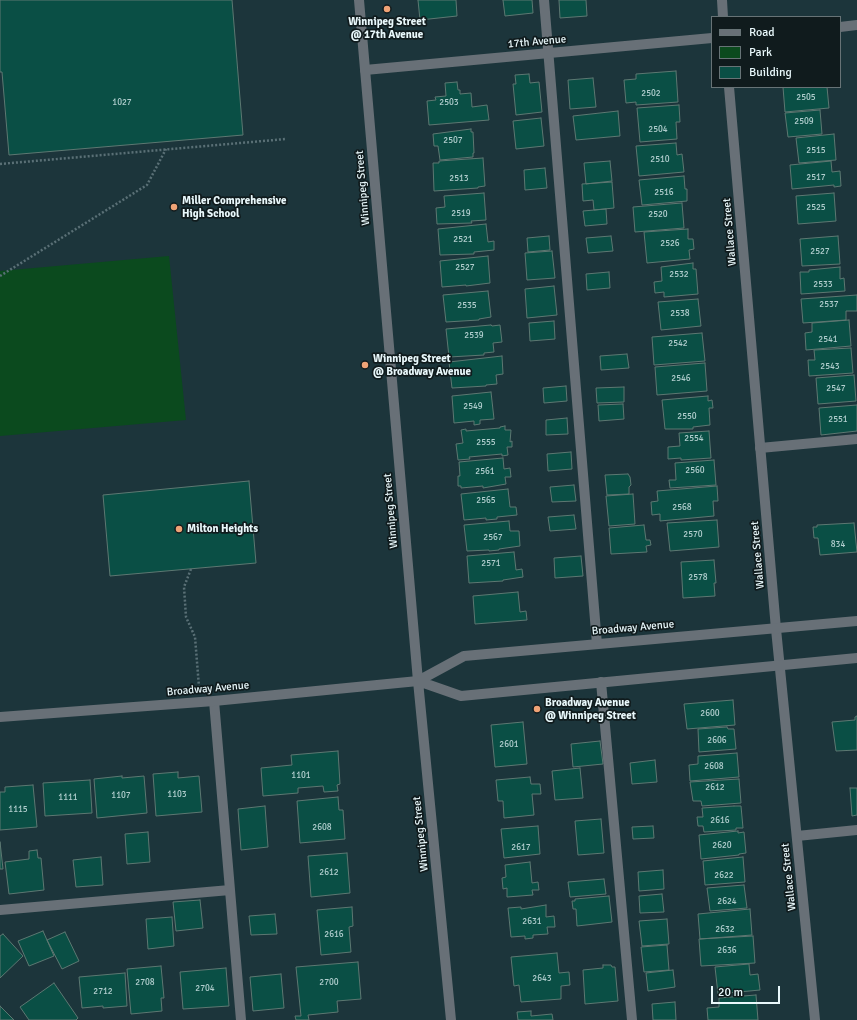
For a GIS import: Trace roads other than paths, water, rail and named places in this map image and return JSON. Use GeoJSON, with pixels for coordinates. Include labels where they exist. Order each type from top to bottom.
{"type":"FeatureCollection","features":[{"type":"Feature","properties":{"kind":"street","name":"Winnipeg Street"},"geometry":{"type":"LineString","coordinates":[[359,0],[418,681],[451,1020]]}},
{"type":"Feature","properties":{"kind":"street"},"geometry":{"type":"LineString","coordinates":[[544,0],[597,644]]}},
{"type":"Feature","properties":{"kind":"street"},"geometry":{"type":"LineString","coordinates":[[722,0],[723,16]]}},
{"type":"Feature","properties":{"kind":"street"},"geometry":{"type":"LineString","coordinates":[[841,27],[857,25]]}},
{"type":"Feature","properties":{"kind":"street","name":"17th Avenue"},"geometry":{"type":"LineString","coordinates":[[365,70],[711,38]]}},
{"type":"Feature","properties":{"kind":"street","name":"Wallace Street"},"geometry":{"type":"LineString","coordinates":[[729,88],[776,629],[815,1020]]}},
{"type":"Feature","properties":{"kind":"street"},"geometry":{"type":"LineString","coordinates":[[760,448],[857,439]]}},
{"type":"Feature","properties":{"kind":"street","name":"Broadway Avenue"},"geometry":{"type":"LineString","coordinates":[[0,717],[214,701],[418,681],[464,656],[857,621]]}},
{"type":"Feature","properties":{"kind":"street","name":"Broadway Avenue"},"geometry":{"type":"LineString","coordinates":[[418,681],[461,696],[857,658]]}},
{"type":"Feature","properties":{"kind":"street"},"geometry":{"type":"LineString","coordinates":[[601,682],[632,1020]]}},
{"type":"Feature","properties":{"kind":"street"},"geometry":{"type":"LineString","coordinates":[[214,701],[241,1020]]}},
{"type":"Feature","properties":{"kind":"street"},"geometry":{"type":"LineString","coordinates":[[797,836],[857,830]]}},
{"type":"Feature","properties":{"kind":"street"},"geometry":{"type":"LineString","coordinates":[[0,910],[230,890]]}},
{"type":"Feature","properties":{"kind":"place","name":"Winnipeg Street @ 17th Avenue"},"geometry":{"type":"Point","coordinates":[387,9]}},
{"type":"Feature","properties":{"kind":"place","name":"Miller Comprehensive High School"},"geometry":{"type":"Point","coordinates":[174,207]}},
{"type":"Feature","properties":{"kind":"place","name":"Winnipeg Street @ Broadway Avenue"},"geometry":{"type":"Point","coordinates":[365,365]}},
{"type":"Feature","properties":{"kind":"place","name":"Milton Heights"},"geometry":{"type":"Point","coordinates":[179,529]}},
{"type":"Feature","properties":{"kind":"place","name":"Broadway Avenue @ Winnipeg Street"},"geometry":{"type":"Point","coordinates":[537,709]}}]}
